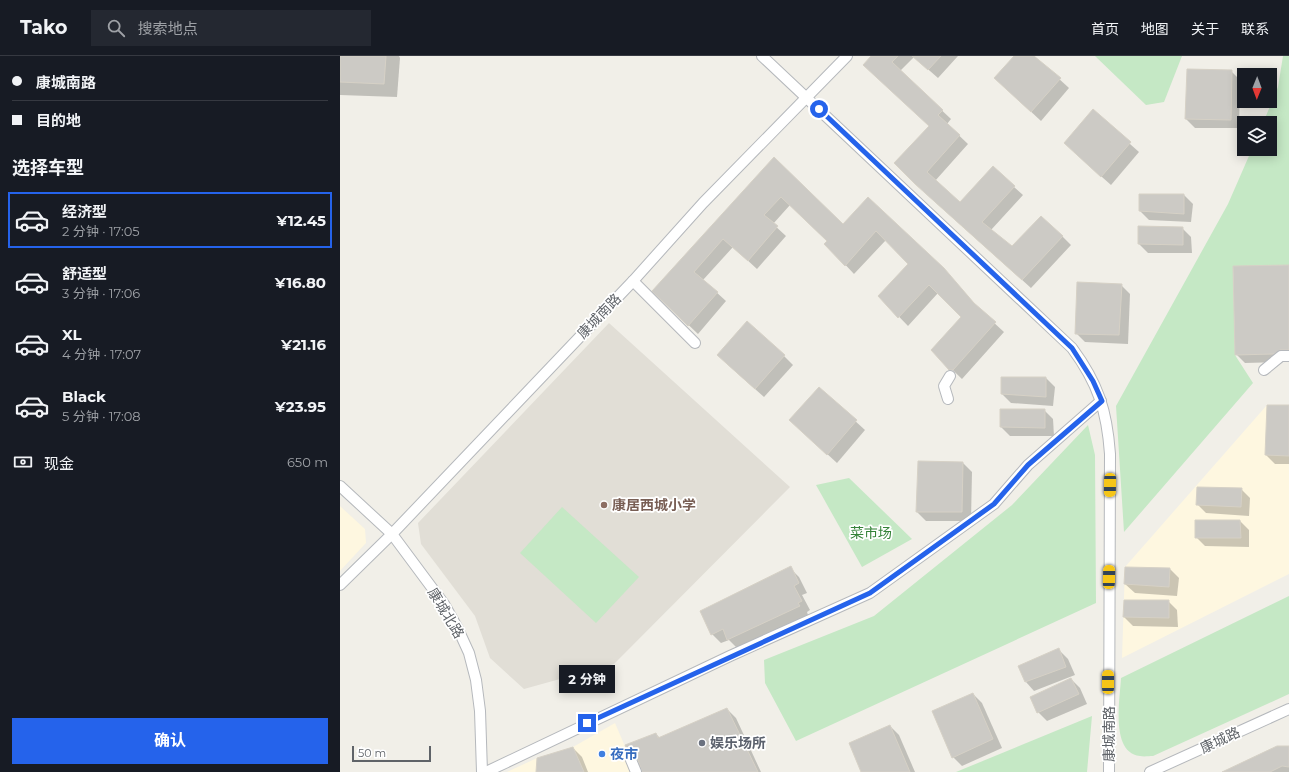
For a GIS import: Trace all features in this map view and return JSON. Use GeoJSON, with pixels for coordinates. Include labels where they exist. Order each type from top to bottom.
{"type":"FeatureCollection","features":[{"type":"Feature","properties":{"kind":"street"},"geometry":{"type":"LineString","coordinates":[[762,56],[807,98]]}},
{"type":"Feature","properties":{"kind":"street","name":"康城南路"},"geometry":{"type":"LineString","coordinates":[[340,585],[392,534],[633,281],[703,203],[847,56]]}},
{"type":"Feature","properties":{"kind":"street","name":"康城南路"},"geometry":{"type":"LineString","coordinates":[[807,98],[1072,348],[1093,381],[1102,401],[1108,425],[1110,454],[1109,772]]}},
{"type":"Feature","properties":{"kind":"street"},"geometry":{"type":"LineString","coordinates":[[633,281],[695,343]]}},
{"type":"Feature","properties":{"kind":"street"},"geometry":{"type":"LineString","coordinates":[[1264,370],[1281,356],[1289,356]]}},
{"type":"Feature","properties":{"kind":"street"},"geometry":{"type":"LineString","coordinates":[[948,399],[944,386],[950,376]]}},
{"type":"Feature","properties":{"kind":"street"},"geometry":{"type":"LineString","coordinates":[[486,772],[730,656],[870,593],[994,504],[1028,465],[1102,401]]}},
{"type":"Feature","properties":{"kind":"street","name":"康城北路"},"geometry":{"type":"LineString","coordinates":[[340,486],[392,534],[444,604],[458,629],[469,653],[476,680],[480,711],[482,772]]}},
{"type":"Feature","properties":{"kind":"street","name":"康城路"},"geometry":{"type":"LineString","coordinates":[[1150,772],[1289,709]]}},
{"type":"Feature","properties":{"kind":"street"},"geometry":{"type":"LineString","coordinates":[[631,760],[636,772]]}},
{"type":"Feature","properties":{"kind":"shaded area","name":"康居西城小学"},"geometry":{"type":"Polygon","coordinates":[[[609,323],[790,487],[614,664],[524,689],[490,658],[475,616],[421,544],[418,523],[609,323]]]}},
{"type":"Feature","properties":{"kind":"shaded area"},"geometry":{"type":"Polygon","coordinates":[[[1267,405],[1289,405],[1289,574],[1122,658],[1125,567],[1267,405]]]}},
{"type":"Feature","properties":{"kind":"shaded area"},"geometry":{"type":"Polygon","coordinates":[[[340,506],[365,529],[366,543],[340,571],[340,506]]]}},
{"type":"Feature","properties":{"kind":"shaded area","name":"夜市"},"geometry":{"type":"Polygon","coordinates":[[[615,723],[636,772],[584,772],[573,747],[615,723]]]}},
{"type":"Feature","properties":{"kind":"shaded area"},"geometry":{"type":"Polygon","coordinates":[[[537,758],[536,772],[507,772],[537,758]]]}},
{"type":"Feature","properties":{"kind":"green space"},"geometry":{"type":"Polygon","coordinates":[[[1095,56],[1182,56],[1164,102],[1146,105],[1095,56]]]}},
{"type":"Feature","properties":{"kind":"green space"},"geometry":{"type":"Polygon","coordinates":[[[1283,56],[1289,56],[1289,265],[1233,267],[1235,355],[1253,383],[1124,532],[1116,406],[1228,204],[1249,156],[1277,156],[1277,116],[1266,116],[1269,108],[1277,108],[1278,87],[1283,56]]]}},
{"type":"Feature","properties":{"kind":"green space"},"geometry":{"type":"Polygon","coordinates":[[[1088,425],[1095,455],[1096,603],[796,741],[765,683],[764,660],[874,616],[1012,505],[1088,425]]]}},
{"type":"Feature","properties":{"kind":"green space","name":"菜市场"},"geometry":{"type":"Polygon","coordinates":[[[849,478],[912,539],[862,567],[816,485],[849,478]]]}},
{"type":"Feature","properties":{"kind":"green space"},"geometry":{"type":"Polygon","coordinates":[[[562,507],[639,577],[596,623],[520,553],[562,507]]]}},
{"type":"Feature","properties":{"kind":"green space"},"geometry":{"type":"Polygon","coordinates":[[[1289,596],[1289,694],[1153,756],[1142,756],[1131,753],[1124,746],[1119,724],[1121,678],[1289,596]]]}},
{"type":"Feature","properties":{"kind":"green space"},"geometry":{"type":"Polygon","coordinates":[[[1092,716],[1087,772],[956,772],[1092,716]]]}},
{"type":"Feature","properties":{"kind":"building"},"geometry":{"type":"Polygon","coordinates":[[[340,56],[386,56],[384,84],[340,82],[340,56]]]}},
{"type":"Feature","properties":{"kind":"building"},"geometry":{"type":"Polygon","coordinates":[[[871,56],[898,56],[892,62],[943,110],[938,115],[960,135],[927,172],[960,202],[993,166],[1015,186],[982,222],[1012,246],[1041,216],[1063,236],[1022,280],[915,184],[894,163],[929,126],[863,65],[871,56]]]}},
{"type":"Feature","properties":{"kind":"building"},"geometry":{"type":"Polygon","coordinates":[[[912,56],[941,56],[928,70],[912,56]]]}},
{"type":"Feature","properties":{"kind":"building"},"geometry":{"type":"Polygon","coordinates":[[[1014,56],[1034,56],[1061,78],[1031,112],[994,78],[1014,56]]]}},
{"type":"Feature","properties":{"kind":"building"},"geometry":{"type":"Polygon","coordinates":[[[1187,69],[1232,70],[1231,120],[1185,119],[1187,69]]]}},
{"type":"Feature","properties":{"kind":"building"},"geometry":{"type":"Polygon","coordinates":[[[1093,109],[1131,142],[1101,177],[1064,143],[1093,109]]]}},
{"type":"Feature","properties":{"kind":"building"},"geometry":{"type":"Polygon","coordinates":[[[774,157],[843,224],[868,197],[944,268],[974,303],[996,322],[953,370],[949,370],[931,350],[961,317],[929,285],[898,318],[878,296],[908,264],[876,231],[845,266],[824,244],[827,241],[781,197],[764,215],[778,226],[748,261],[723,239],[694,272],[718,292],[688,326],[652,291],[774,157]]]}},
{"type":"Feature","properties":{"kind":"building"},"geometry":{"type":"Polygon","coordinates":[[[1139,194],[1184,194],[1184,214],[1139,211],[1139,194]]]}},
{"type":"Feature","properties":{"kind":"building"},"geometry":{"type":"Polygon","coordinates":[[[1138,226],[1183,227],[1183,245],[1138,244],[1138,226]]]}},
{"type":"Feature","properties":{"kind":"building"},"geometry":{"type":"Polygon","coordinates":[[[1289,265],[1289,350],[1280,350],[1274,354],[1235,355],[1233,266],[1289,265]]]}},
{"type":"Feature","properties":{"kind":"building"},"geometry":{"type":"Polygon","coordinates":[[[1077,282],[1122,284],[1119,335],[1075,334],[1077,282]]]}},
{"type":"Feature","properties":{"kind":"building"},"geometry":{"type":"Polygon","coordinates":[[[747,321],[785,355],[755,389],[717,355],[747,321]]]}},
{"type":"Feature","properties":{"kind":"building"},"geometry":{"type":"Polygon","coordinates":[[[1001,377],[1046,377],[1046,397],[1001,394],[1001,377]]]}},
{"type":"Feature","properties":{"kind":"building"},"geometry":{"type":"Polygon","coordinates":[[[819,387],[857,420],[827,455],[789,420],[819,387]]]}},
{"type":"Feature","properties":{"kind":"building"},"geometry":{"type":"Polygon","coordinates":[[[1267,405],[1289,405],[1289,456],[1265,455],[1267,405]]]}},
{"type":"Feature","properties":{"kind":"building"},"geometry":{"type":"Polygon","coordinates":[[[1000,409],[1045,409],[1045,428],[1000,427],[1000,409]]]}},
{"type":"Feature","properties":{"kind":"building"},"geometry":{"type":"Polygon","coordinates":[[[918,461],[963,462],[962,512],[916,512],[918,461]]]}},
{"type":"Feature","properties":{"kind":"building"},"geometry":{"type":"Polygon","coordinates":[[[1197,487],[1242,488],[1241,507],[1196,505],[1197,487]]]}},
{"type":"Feature","properties":{"kind":"building"},"geometry":{"type":"Polygon","coordinates":[[[1195,520],[1240,520],[1241,538],[1195,538],[1195,520]]]}},
{"type":"Feature","properties":{"kind":"building"},"geometry":{"type":"Polygon","coordinates":[[[791,566],[799,583],[794,586],[802,601],[798,603],[800,606],[727,640],[723,629],[711,635],[700,611],[791,566]]]}},
{"type":"Feature","properties":{"kind":"building"},"geometry":{"type":"Polygon","coordinates":[[[1125,567],[1170,568],[1169,587],[1124,584],[1125,567]]]}},
{"type":"Feature","properties":{"kind":"building"},"geometry":{"type":"Polygon","coordinates":[[[1124,600],[1169,600],[1169,618],[1123,617],[1124,600]]]}},
{"type":"Feature","properties":{"kind":"building"},"geometry":{"type":"Polygon","coordinates":[[[1059,648],[1066,667],[1025,682],[1018,666],[1059,648]]]}},
{"type":"Feature","properties":{"kind":"building"},"geometry":{"type":"Polygon","coordinates":[[[1071,678],[1079,694],[1037,713],[1030,697],[1071,678]]]}},
{"type":"Feature","properties":{"kind":"building"},"geometry":{"type":"Polygon","coordinates":[[[973,693],[993,739],[952,758],[932,711],[973,693]]]}},
{"type":"Feature","properties":{"kind":"building","name":"娱乐场所"},"geometry":{"type":"Polygon","coordinates":[[[727,708],[758,772],[642,772],[637,757],[629,754],[625,745],[656,733],[658,738],[727,708]]]}},
{"type":"Feature","properties":{"kind":"building"},"geometry":{"type":"Polygon","coordinates":[[[890,725],[910,772],[861,772],[849,743],[890,725]]]}},
{"type":"Feature","properties":{"kind":"building"},"geometry":{"type":"Polygon","coordinates":[[[1277,746],[1289,746],[1289,767],[1282,766],[1270,772],[1222,772],[1277,746]]]}},
{"type":"Feature","properties":{"kind":"building"},"geometry":{"type":"Polygon","coordinates":[[[573,747],[584,772],[536,772],[537,758],[573,747]]]}},
{"type":"Feature","properties":{"kind":"place","name":"康居西城小学"},"geometry":{"type":"Point","coordinates":[604,505]}},
{"type":"Feature","properties":{"kind":"place","name":"娱乐场所"},"geometry":{"type":"Point","coordinates":[702,743]}},
{"type":"Feature","properties":{"kind":"place","name":"夜市"},"geometry":{"type":"Point","coordinates":[602,754]}},
{"type":"Feature","properties":{"kind":"route"},"geometry":{"type":"LineString","coordinates":[[587,723],[870,593],[994,504],[1028,465],[1102,401],[1084,364],[1072,348],[819,109]]}}]}
